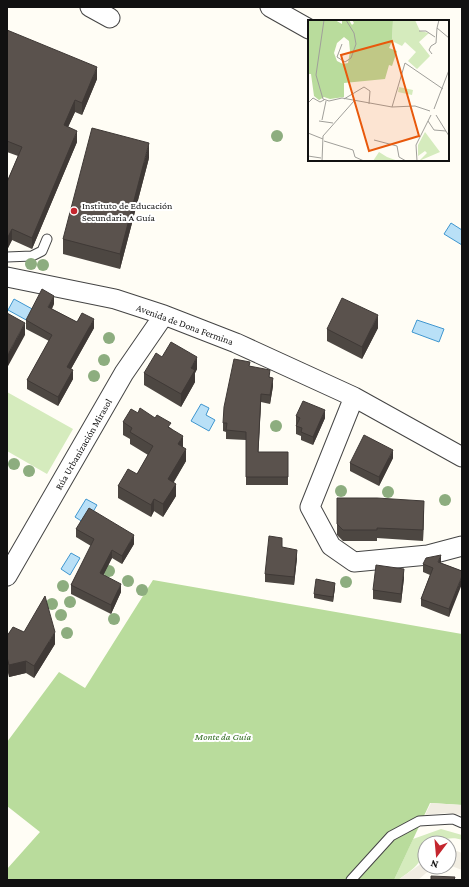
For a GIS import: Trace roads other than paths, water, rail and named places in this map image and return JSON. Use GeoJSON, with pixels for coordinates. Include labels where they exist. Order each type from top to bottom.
{"type":"FeatureCollection","features":[{"type":"Feature","properties":{"kind":"street"},"geometry":{"type":"LineString","coordinates":[[90,7],[110,18]]}},
{"type":"Feature","properties":{"kind":"street"},"geometry":{"type":"LineString","coordinates":[[270,7],[308,28]]}},
{"type":"Feature","properties":{"kind":"street","name":"Avenida de Dona Fermina"},"geometry":{"type":"LineString","coordinates":[[7,277],[115,299],[164,315],[236,343],[354,397],[462,457]]}},
{"type":"Feature","properties":{"kind":"street","name":"Rúa Urbanización Mirasol"},"geometry":{"type":"LineString","coordinates":[[7,576],[124,373],[164,315]]}},
{"type":"Feature","properties":{"kind":"street"},"geometry":{"type":"LineString","coordinates":[[354,397],[310,507],[331,546],[354,562],[428,555],[462,546]]}},
{"type":"Feature","properties":{"kind":"lane"},"geometry":{"type":"LineString","coordinates":[[7,257],[32,256],[42,251],[47,239]]}},
{"type":"Feature","properties":{"kind":"lane"},"geometry":{"type":"LineString","coordinates":[[351,880],[391,836],[419,821],[453,819],[462,823]]}},
{"type":"Feature","properties":{"kind":"water"},"geometry":{"type":"Polygon","coordinates":[[[451,223],[462,230],[462,245],[444,234],[451,223]]]}},
{"type":"Feature","properties":{"kind":"water"},"geometry":{"type":"Polygon","coordinates":[[[14,299],[34,310],[28,321],[8,310],[14,299]]]}},
{"type":"Feature","properties":{"kind":"water"},"geometry":{"type":"Polygon","coordinates":[[[417,320],[444,329],[439,342],[412,332],[417,320]]]}},
{"type":"Feature","properties":{"kind":"water"},"geometry":{"type":"Polygon","coordinates":[[[201,404],[209,408],[206,415],[215,420],[209,431],[191,421],[201,404]]]}},
{"type":"Feature","properties":{"kind":"water"},"geometry":{"type":"Polygon","coordinates":[[[86,499],[97,505],[86,524],[75,517],[86,499]]]}},
{"type":"Feature","properties":{"kind":"water"},"geometry":{"type":"Polygon","coordinates":[[[71,553],[80,558],[70,575],[61,569],[71,553]]]}},
{"type":"Feature","properties":{"kind":"place","name":"Instituto de Educación Secundaria A Guía"},"geometry":{"type":"Point","coordinates":[74,211]}},
{"type":"Feature","properties":{"kind":"park label","name":"Monte da Guía"},"geometry":{"type":"Point","coordinates":[223,736]}}]}
